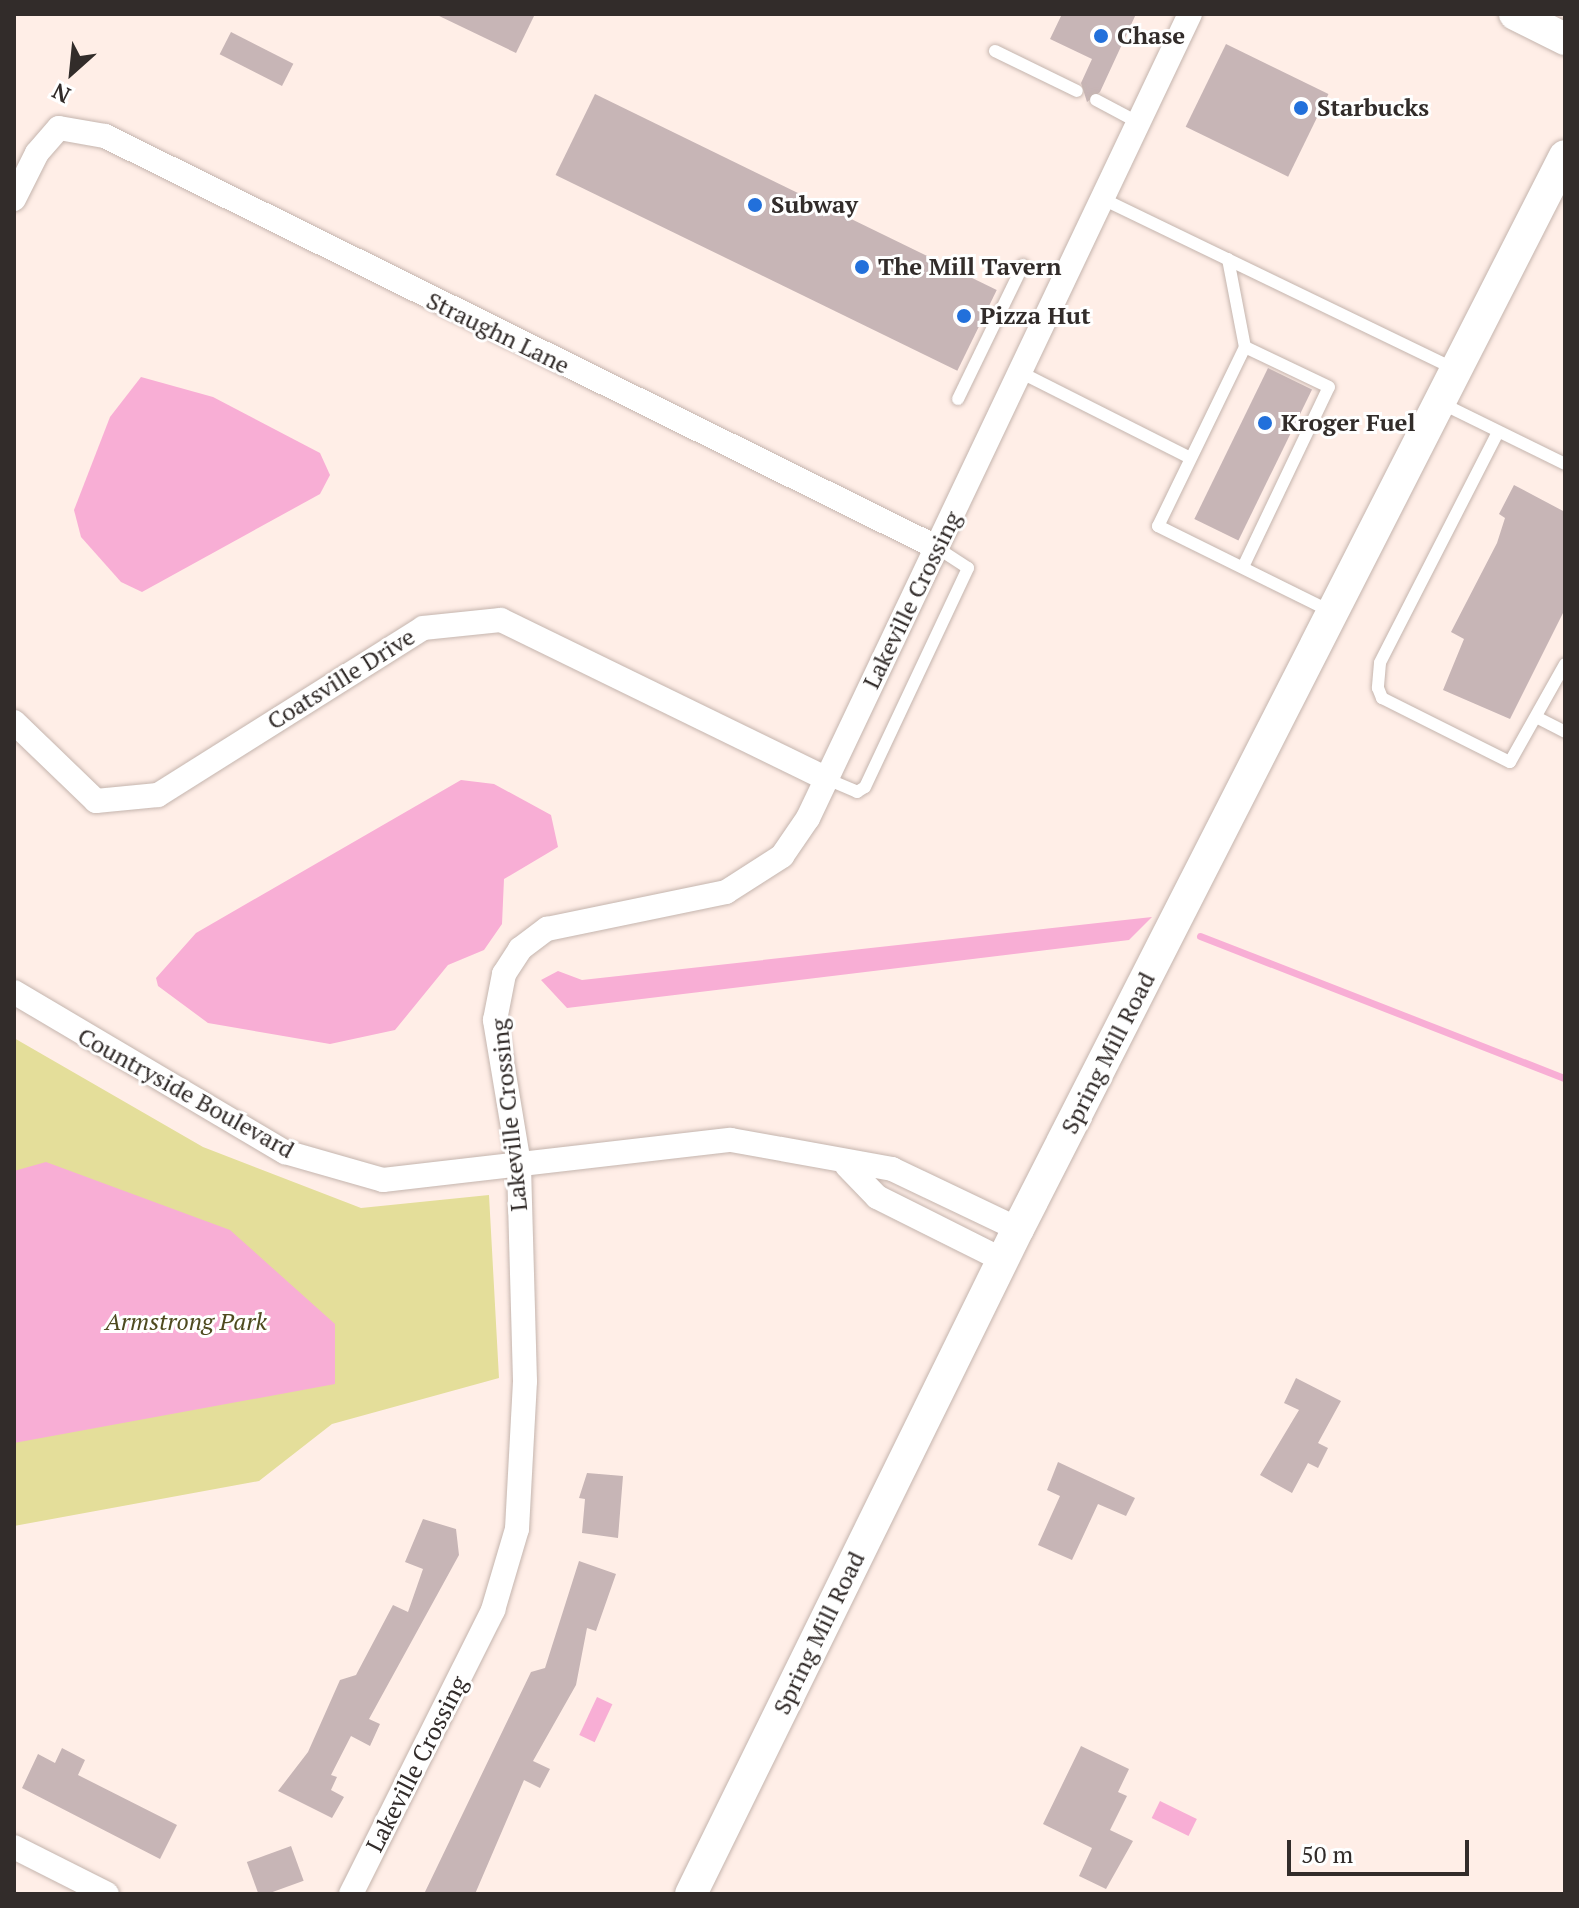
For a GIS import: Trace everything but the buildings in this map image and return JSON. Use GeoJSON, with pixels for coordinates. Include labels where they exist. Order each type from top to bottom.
{"type":"FeatureCollection","features":[{"type":"Feature","properties":{"kind":"street","name":"Lakeville Crossing"},"geometry":{"type":"LineString","coordinates":[[351,1894],[509,1566],[525,1381],[519,1164],[495,1020],[504,974],[520,949],[547,929],[594,914],[688,902],[756,878],[782,856],[827,779],[936,547],[1024,374],[1143,125],[1190,14]]}},
{"type":"Feature","properties":{"kind":"street"},"geometry":{"type":"LineString","coordinates":[[1515,14],[1565,39]]}},
{"type":"Feature","properties":{"kind":"street","name":"Straughn Lane"},"geometry":{"type":"LineString","coordinates":[[14,199],[59,128],[105,136],[936,547]]}},
{"type":"Feature","properties":{"kind":"street","name":"Spring Mill Road"},"geometry":{"type":"LineString","coordinates":[[691,1894],[1018,1229],[1452,368],[1565,156]]}},
{"type":"Feature","properties":{"kind":"street"},"geometry":{"type":"LineString","coordinates":[[1535,216],[1565,200]]}},
{"type":"Feature","properties":{"kind":"street","name":"Coatsville Drive"},"geometry":{"type":"LineString","coordinates":[[14,722],[96,801],[158,795],[423,628],[501,620],[827,779]]}},
{"type":"Feature","properties":{"kind":"street","name":"Countryside Boulevard"},"geometry":{"type":"LineString","coordinates":[[14,992],[285,1152],[383,1180],[731,1140],[789,1146],[847,1166],[892,1169],[1018,1229]]}},
{"type":"Feature","properties":{"kind":"street"},"geometry":{"type":"LineString","coordinates":[[847,1166],[877,1197],[1003,1260]]}},
{"type":"Feature","properties":{"kind":"street"},"geometry":{"type":"LineString","coordinates":[[14,1847],[107,1894]]}},
{"type":"Feature","properties":{"kind":"lane"},"geometry":{"type":"LineString","coordinates":[[995,51],[1077,91]]}},
{"type":"Feature","properties":{"kind":"lane"},"geometry":{"type":"LineString","coordinates":[[1096,100],[1143,125]]}},
{"type":"Feature","properties":{"kind":"lane"},"geometry":{"type":"LineString","coordinates":[[1107,201],[1452,368]]}},
{"type":"Feature","properties":{"kind":"lane"},"geometry":{"type":"LineString","coordinates":[[1228,259],[1245,347],[1188,457],[1158,526],[1330,611]]}},
{"type":"Feature","properties":{"kind":"lane"},"geometry":{"type":"LineString","coordinates":[[958,399],[1023,265]]}},
{"type":"Feature","properties":{"kind":"lane"},"geometry":{"type":"LineString","coordinates":[[1243,567],[1329,387],[1245,347]]}},
{"type":"Feature","properties":{"kind":"lane"},"geometry":{"type":"LineString","coordinates":[[1024,374],[1188,457]]}},
{"type":"Feature","properties":{"kind":"lane"},"geometry":{"type":"LineString","coordinates":[[1436,401],[1565,464]]}},
{"type":"Feature","properties":{"kind":"lane"},"geometry":{"type":"LineString","coordinates":[[1498,432],[1380,663],[1382,698],[1510,762],[1538,718],[1565,664]]}},
{"type":"Feature","properties":{"kind":"lane"},"geometry":{"type":"LineString","coordinates":[[827,779],[857,792],[865,787],[968,568],[936,547]]}},
{"type":"Feature","properties":{"kind":"lane"},"geometry":{"type":"LineString","coordinates":[[1538,718],[1565,732]]}},
{"type":"Feature","properties":{"kind":"green space","name":"Armstrong Park"},"geometry":{"type":"Polygon","coordinates":[[[14,1038],[203,1147],[361,1208],[489,1195],[499,1378],[332,1424],[259,1481],[14,1526],[14,1038]]]}},
{"type":"Feature","properties":{"kind":"shaded area"},"geometry":{"type":"Polygon","coordinates":[[[141,377],[213,397],[320,453],[330,475],[320,494],[142,592],[121,582],[81,537],[74,510],[110,417],[141,377]]]}},
{"type":"Feature","properties":{"kind":"shaded area"},"geometry":{"type":"Polygon","coordinates":[[[461,780],[494,784],[551,815],[558,847],[504,879],[502,924],[484,950],[448,965],[395,1030],[330,1044],[208,1023],[158,986],[156,978],[196,933],[461,780]]]}},
{"type":"Feature","properties":{"kind":"shaded area"},"geometry":{"type":"Polygon","coordinates":[[[1152,917],[1129,940],[567,1008],[541,980],[558,971],[582,980],[1152,917]]]}},
{"type":"Feature","properties":{"kind":"shaded area"},"geometry":{"type":"Polygon","coordinates":[[[46,1162],[230,1230],[335,1324],[335,1384],[14,1443],[14,1171],[46,1162]]]}},
{"type":"Feature","properties":{"kind":"shaded area"},"geometry":{"type":"Polygon","coordinates":[[[597,1697],[612,1704],[595,1742],[579,1735],[597,1697]]]}},
{"type":"Feature","properties":{"kind":"shaded area"},"geometry":{"type":"Polygon","coordinates":[[[1160,1801],[1197,1819],[1189,1836],[1152,1818],[1160,1801]]]}},
{"type":"Feature","properties":{"kind":"waterway"},"geometry":{"type":"LineString","coordinates":[[1200,936],[1565,1078]]}},
{"type":"Feature","properties":{"kind":"place","name":"Chase"},"geometry":{"type":"Point","coordinates":[1101,36]}},
{"type":"Feature","properties":{"kind":"place","name":"Starbucks"},"geometry":{"type":"Point","coordinates":[1301,108]}},
{"type":"Feature","properties":{"kind":"place","name":"Subway"},"geometry":{"type":"Point","coordinates":[755,205]}},
{"type":"Feature","properties":{"kind":"place","name":"The Mill Tavern"},"geometry":{"type":"Point","coordinates":[862,267]}},
{"type":"Feature","properties":{"kind":"place","name":"Pizza Hut"},"geometry":{"type":"Point","coordinates":[964,316]}},
{"type":"Feature","properties":{"kind":"place","name":"Kroger Fuel"},"geometry":{"type":"Point","coordinates":[1265,423]}}]}
